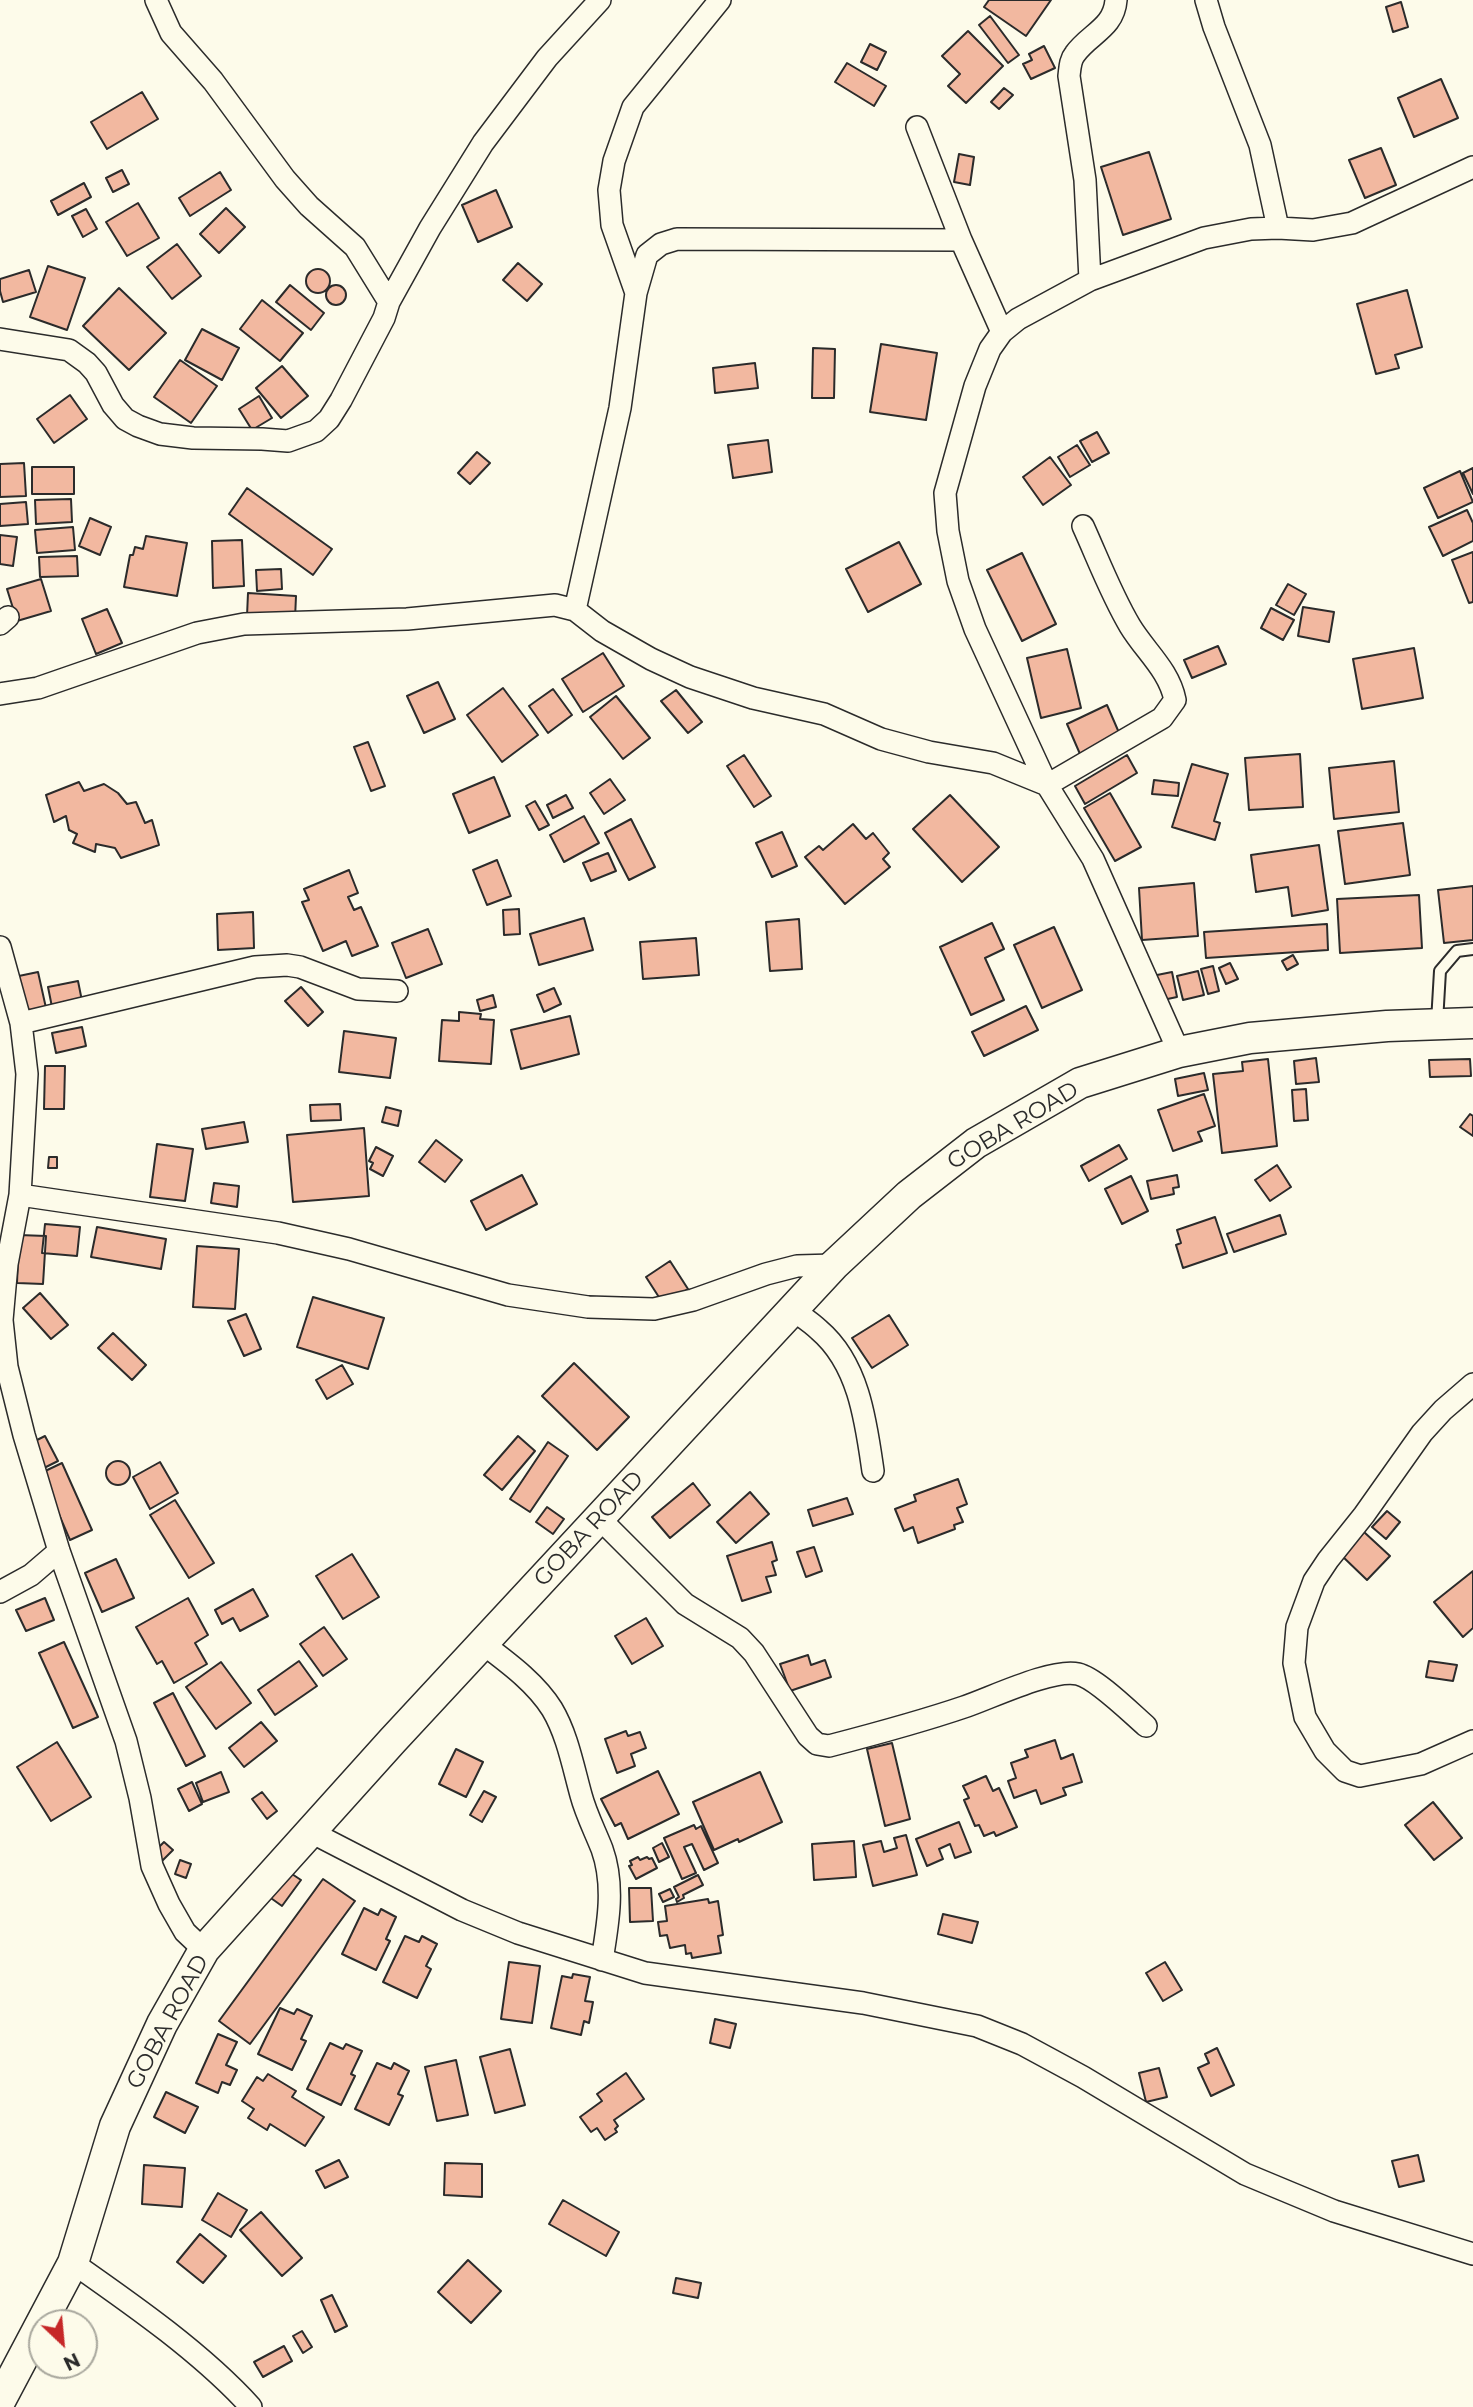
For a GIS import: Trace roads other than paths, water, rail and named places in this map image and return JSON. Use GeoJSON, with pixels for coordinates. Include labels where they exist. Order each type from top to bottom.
{"type":"FeatureCollection","features":[{"type":"Feature","properties":{"kind":"street"},"geometry":{"type":"LineString","coordinates":[[156,0],[171,33],[213,81],[285,179],[309,206],[355,247],[389,302]]}},
{"type":"Feature","properties":{"kind":"street"},"geometry":{"type":"LineString","coordinates":[[0,339],[69,351],[88,363],[106,388],[113,405],[125,419],[160,434],[193,438],[288,441],[316,431],[329,419],[367,354],[389,302],[430,228],[483,143],[547,58],[600,0]]}},
{"type":"Feature","properties":{"kind":"street"},"geometry":{"type":"LineString","coordinates":[[636,293],[612,225],[609,190],[614,161],[633,107],[720,0]]}},
{"type":"Feature","properties":{"kind":"street"},"geometry":{"type":"LineString","coordinates":[[1090,280],[1085,180],[1069,76],[1070,62],[1076,52],[1105,27],[1116,0]]}},
{"type":"Feature","properties":{"kind":"street"},"geometry":{"type":"LineString","coordinates":[[1206,0],[1260,145],[1278,228]]}},
{"type":"Feature","properties":{"kind":"street"},"geometry":{"type":"LineString","coordinates":[[917,127],[961,240],[1002,332]]}},
{"type":"Feature","properties":{"kind":"street"},"geometry":{"type":"LineString","coordinates":[[1179,1052],[1093,859],[1047,785],[975,629],[958,580],[948,531],[945,493],[975,386],[990,349],[1002,332],[1017,319],[1090,280],[1204,238],[1251,229],[1313,230],[1352,223],[1473,167]]}},
{"type":"Feature","properties":{"kind":"street"},"geometry":{"type":"LineString","coordinates":[[575,610],[620,408],[636,293],[647,255],[661,244],[677,239],[961,240]]}},
{"type":"Feature","properties":{"kind":"street"},"geometry":{"type":"LineString","coordinates":[[1047,785],[1162,718],[1174,701],[1172,685],[1132,629],[1118,604],[1083,526]]}},
{"type":"Feature","properties":{"kind":"street"},"geometry":{"type":"LineString","coordinates":[[0,694],[38,688],[197,633],[244,624],[407,619],[555,605],[575,610],[602,631],[641,654],[690,677],[753,698],[824,714],[881,739],[993,763],[1047,785]]}},
{"type":"Feature","properties":{"kind":"street"},"geometry":{"type":"LineString","coordinates":[[0,947],[21,1023],[27,1074],[20,1195],[7,1264],[2,1320],[6,1356],[24,1435],[59,1551],[126,1741],[152,1866],[185,1931],[204,1950]]}},
{"type":"Feature","properties":{"kind":"street"},"geometry":{"type":"LineString","coordinates":[[21,1023],[255,967],[300,967],[358,989],[397,991]]}},
{"type":"Feature","properties":{"kind":"street","name":"GOBA ROAD"},"geometry":{"type":"LineString","coordinates":[[0,2401],[73,2263],[115,2126],[162,2024],[204,1950],[309,1831],[834,1265],[909,1195],[976,1143],[1080,1083],[1179,1052],[1250,1038],[1387,1026],[1473,1023]]}},
{"type":"Feature","properties":{"kind":"street"},"geometry":{"type":"LineString","coordinates":[[20,1195],[278,1233],[349,1249],[508,1295],[588,1307],[654,1309],[694,1300],[766,1274],[797,1266],[834,1265]]}},
{"type":"Feature","properties":{"kind":"street"},"geometry":{"type":"LineString","coordinates":[[793,1310],[821,1331],[837,1351],[853,1379],[867,1427],[873,1471]]}},
{"type":"Feature","properties":{"kind":"street"},"geometry":{"type":"LineString","coordinates":[[1473,1384],[1422,1433],[1314,1581],[1297,1627],[1294,1663],[1305,1717],[1325,1751],[1345,1771],[1360,1776],[1420,1764],[1473,1741]]}},
{"type":"Feature","properties":{"kind":"street"},"geometry":{"type":"LineString","coordinates":[[599,1518],[685,1604],[740,1638],[754,1653],[808,1736],[817,1744],[829,1746],[919,1721],[1063,1674],[1078,1674],[1090,1680],[1146,1726]]}},
{"type":"Feature","properties":{"kind":"street"},"geometry":{"type":"LineString","coordinates":[[0,1592],[31,1575],[59,1551]]}},
{"type":"Feature","properties":{"kind":"street"},"geometry":{"type":"LineString","coordinates":[[482,1643],[517,1670],[535,1689],[551,1708],[562,1732],[585,1809],[603,1852],[608,1878],[608,1926],[602,1960]]}},
{"type":"Feature","properties":{"kind":"street"},"geometry":{"type":"LineString","coordinates":[[309,1831],[462,1910],[518,1933],[645,1973],[863,2003],[977,2026],[1022,2044],[1083,2077],[1245,2174],[1334,2211],[1473,2254]]}},
{"type":"Feature","properties":{"kind":"street"},"geometry":{"type":"LineString","coordinates":[[73,2263],[147,2316],[237,2391],[251,2407]]}},
{"type":"Feature","properties":{"kind":"lane"},"geometry":{"type":"LineString","coordinates":[[1437,1024],[1440,971],[1457,951],[1473,949]]}}]}
